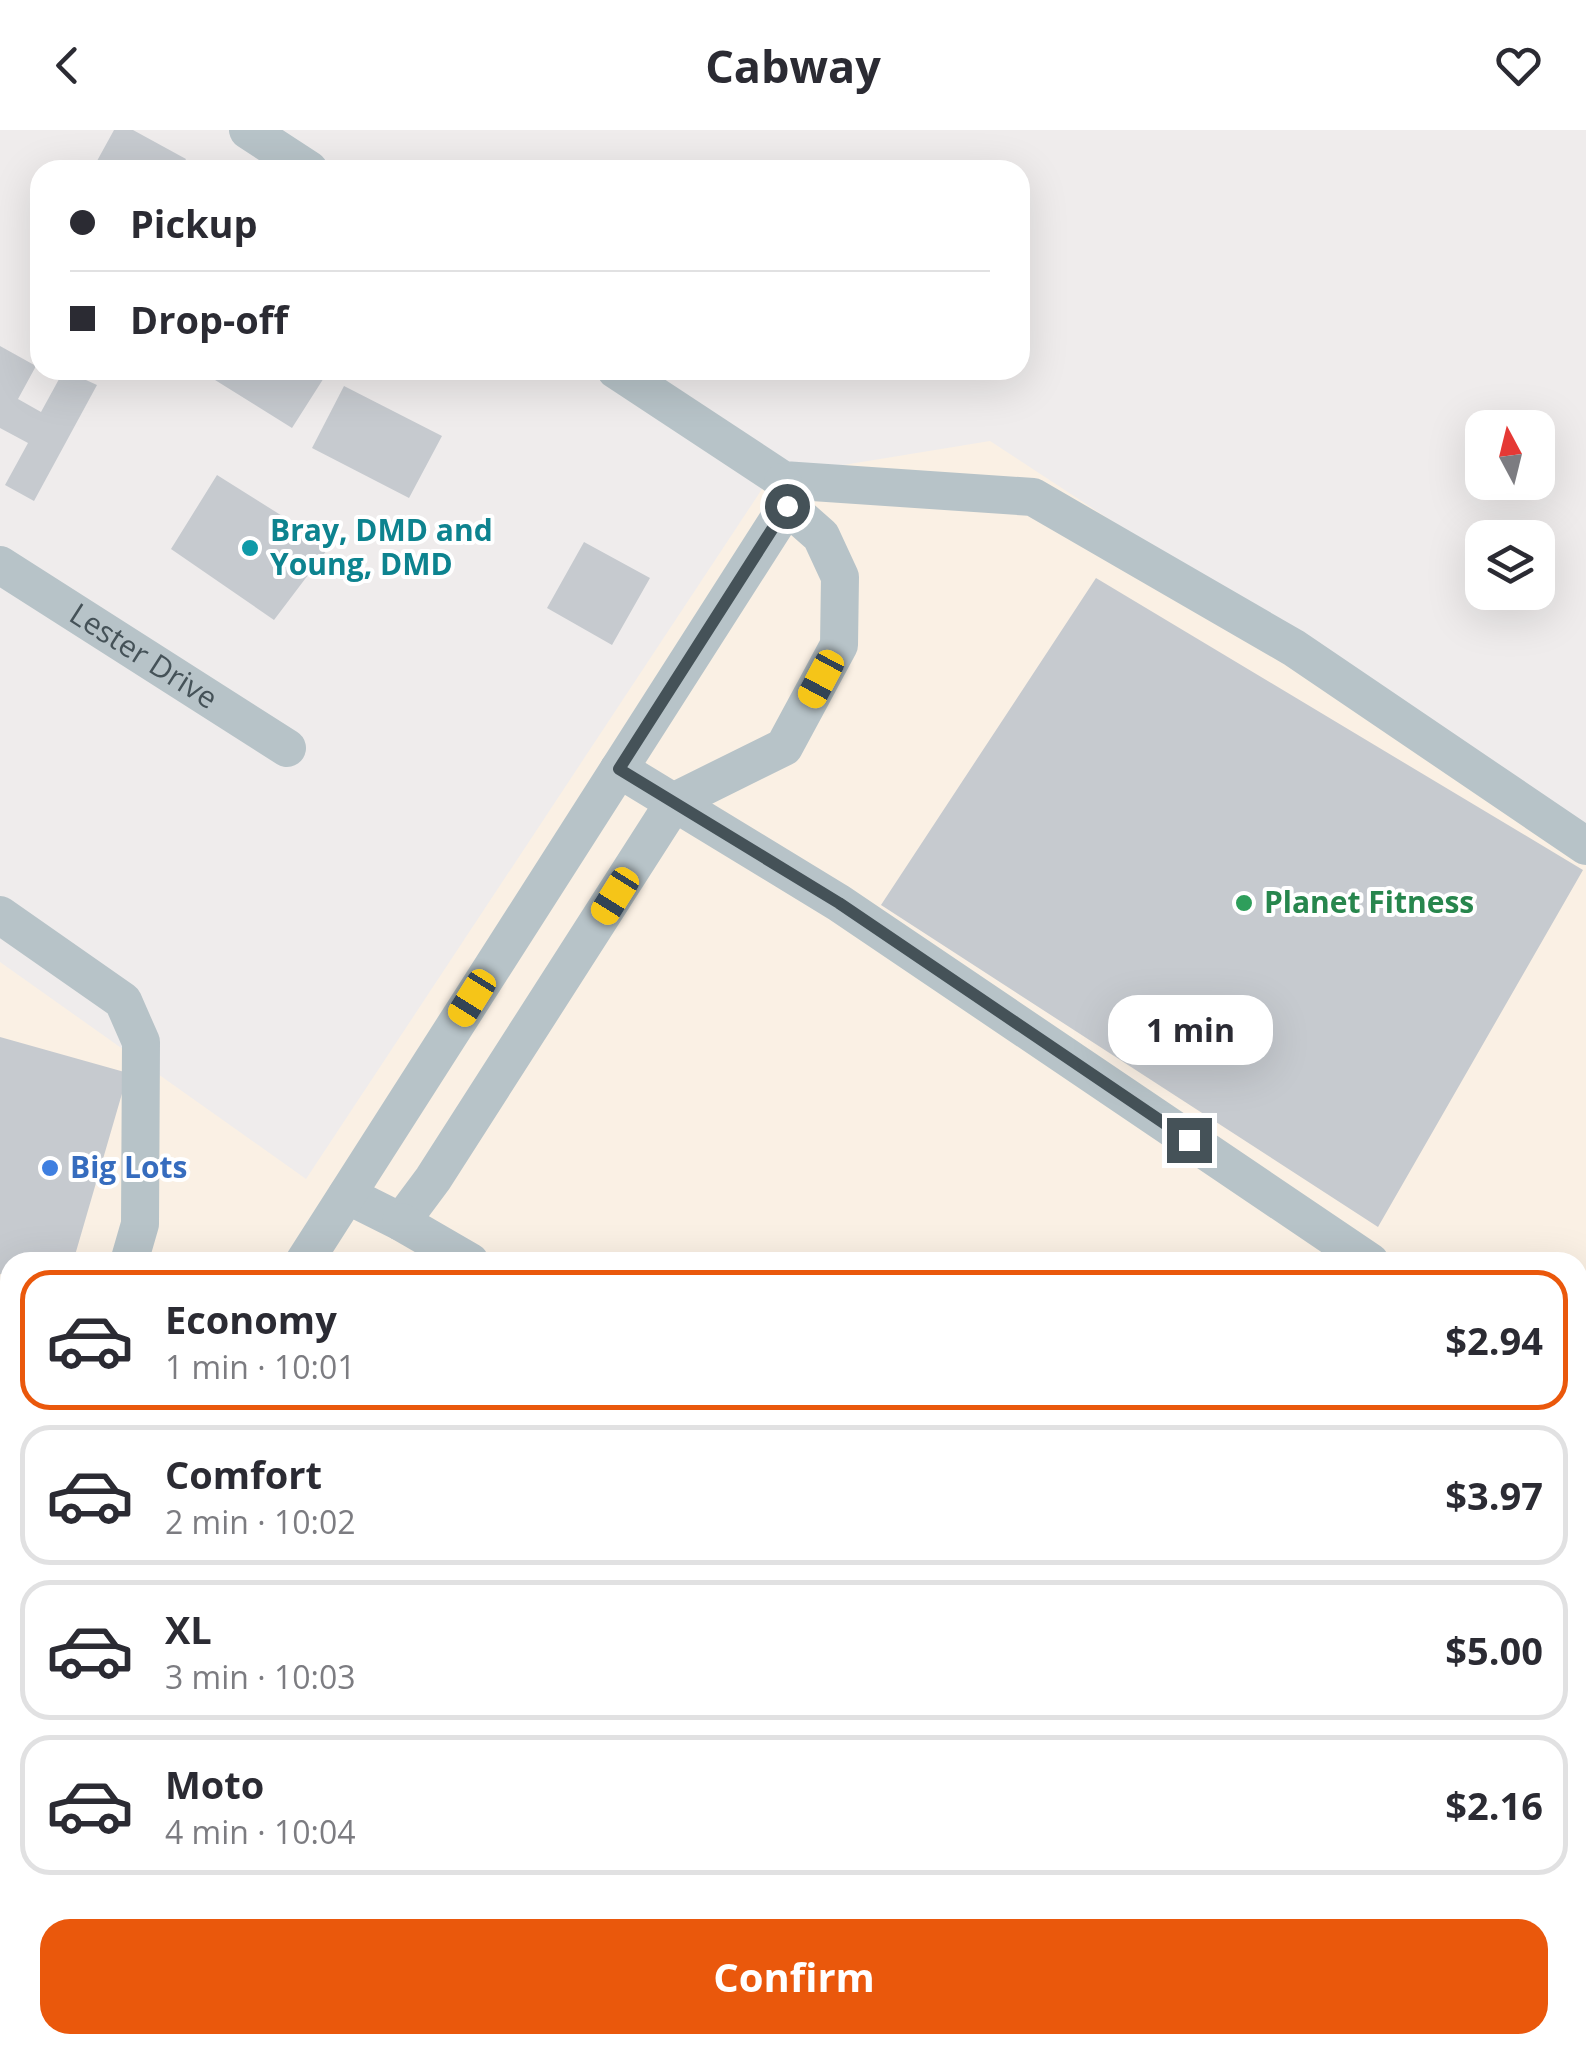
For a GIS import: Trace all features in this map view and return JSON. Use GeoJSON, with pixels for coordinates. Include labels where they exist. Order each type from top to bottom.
{"type":"FeatureCollection","features":[{"type":"Feature","properties":{"kind":"street"},"geometry":{"type":"LineString","coordinates":[[248,130],[294,160]]}},
{"type":"Feature","properties":{"kind":"street"},"geometry":{"type":"LineString","coordinates":[[401,1222],[433,1179],[676,802],[784,747],[839,645],[840,577],[821,536],[785,493],[630,380]]}},
{"type":"Feature","properties":{"kind":"street"},"geometry":{"type":"LineString","coordinates":[[310,1252],[619,769],[785,493]]}},
{"type":"Feature","properties":{"kind":"street"},"geometry":{"type":"LineString","coordinates":[[785,493],[1033,497],[1294,648],[1586,846]]}},
{"type":"Feature","properties":{"kind":"street","name":"Lester Drive"},"geometry":{"type":"LineString","coordinates":[[0,565],[287,748]]}},
{"type":"Feature","properties":{"kind":"street"},"geometry":{"type":"LineString","coordinates":[[619,769],[839,903],[1355,1252]]}},
{"type":"Feature","properties":{"kind":"street"},"geometry":{"type":"LineString","coordinates":[[0,915],[124,1001],[142,1042],[140,1224],[131,1252]]}},
{"type":"Feature","properties":{"kind":"street"},"geometry":{"type":"LineString","coordinates":[[347,1195],[453,1252]]}},
{"type":"Feature","properties":{"kind":"shaded area"},"geometry":{"type":"Polygon","coordinates":[[[990,441],[1586,832],[1586,1252],[0,1252],[0,962],[306,1179],[770,477],[990,441]]]}},
{"type":"Feature","properties":{"kind":"building"},"geometry":{"type":"Polygon","coordinates":[[[114,130],[133,130],[186,159],[185,160],[98,160],[114,130]]]}},
{"type":"Feature","properties":{"kind":"building"},"geometry":{"type":"Polygon","coordinates":[[[0,346],[30,363],[30,377],[18,399],[41,412],[59,380],[86,380],[97,385],[34,501],[5,485],[28,443],[0,428],[0,346]]]}},
{"type":"Feature","properties":{"kind":"building"},"geometry":{"type":"Polygon","coordinates":[[[215,380],[323,380],[292,428],[215,380]]]}},
{"type":"Feature","properties":{"kind":"building"},"geometry":{"type":"Polygon","coordinates":[[[344,386],[442,436],[409,498],[312,448],[344,386]]]}},
{"type":"Feature","properties":{"kind":"building","name":"Bray, DMD and Young, DMD"},"geometry":{"type":"Polygon","coordinates":[[[217,475],[330,546],[274,620],[171,549],[217,475]]]}},
{"type":"Feature","properties":{"kind":"building"},"geometry":{"type":"Polygon","coordinates":[[[584,542],[650,578],[612,645],[547,608],[584,542]]]}},
{"type":"Feature","properties":{"kind":"building"},"geometry":{"type":"Polygon","coordinates":[[[1096,578],[1583,870],[1378,1227],[881,905],[1096,578]]]}},
{"type":"Feature","properties":{"kind":"building","name":"Big Lots"},"geometry":{"type":"Polygon","coordinates":[[[0,1037],[128,1073],[76,1252],[0,1252],[0,1037]]]}},
{"type":"Feature","properties":{"kind":"place","name":"Bray, DMD and Young, DMD"},"geometry":{"type":"Point","coordinates":[250,548]}},
{"type":"Feature","properties":{"kind":"place","name":"Planet Fitness"},"geometry":{"type":"Point","coordinates":[1244,903]}},
{"type":"Feature","properties":{"kind":"place","name":"Big Lots"},"geometry":{"type":"Point","coordinates":[50,1168]}},
{"type":"Feature","properties":{"kind":"route"},"geometry":{"type":"LineString","coordinates":[[787,506],[619,769],[839,903],[1189,1140]]}}]}
